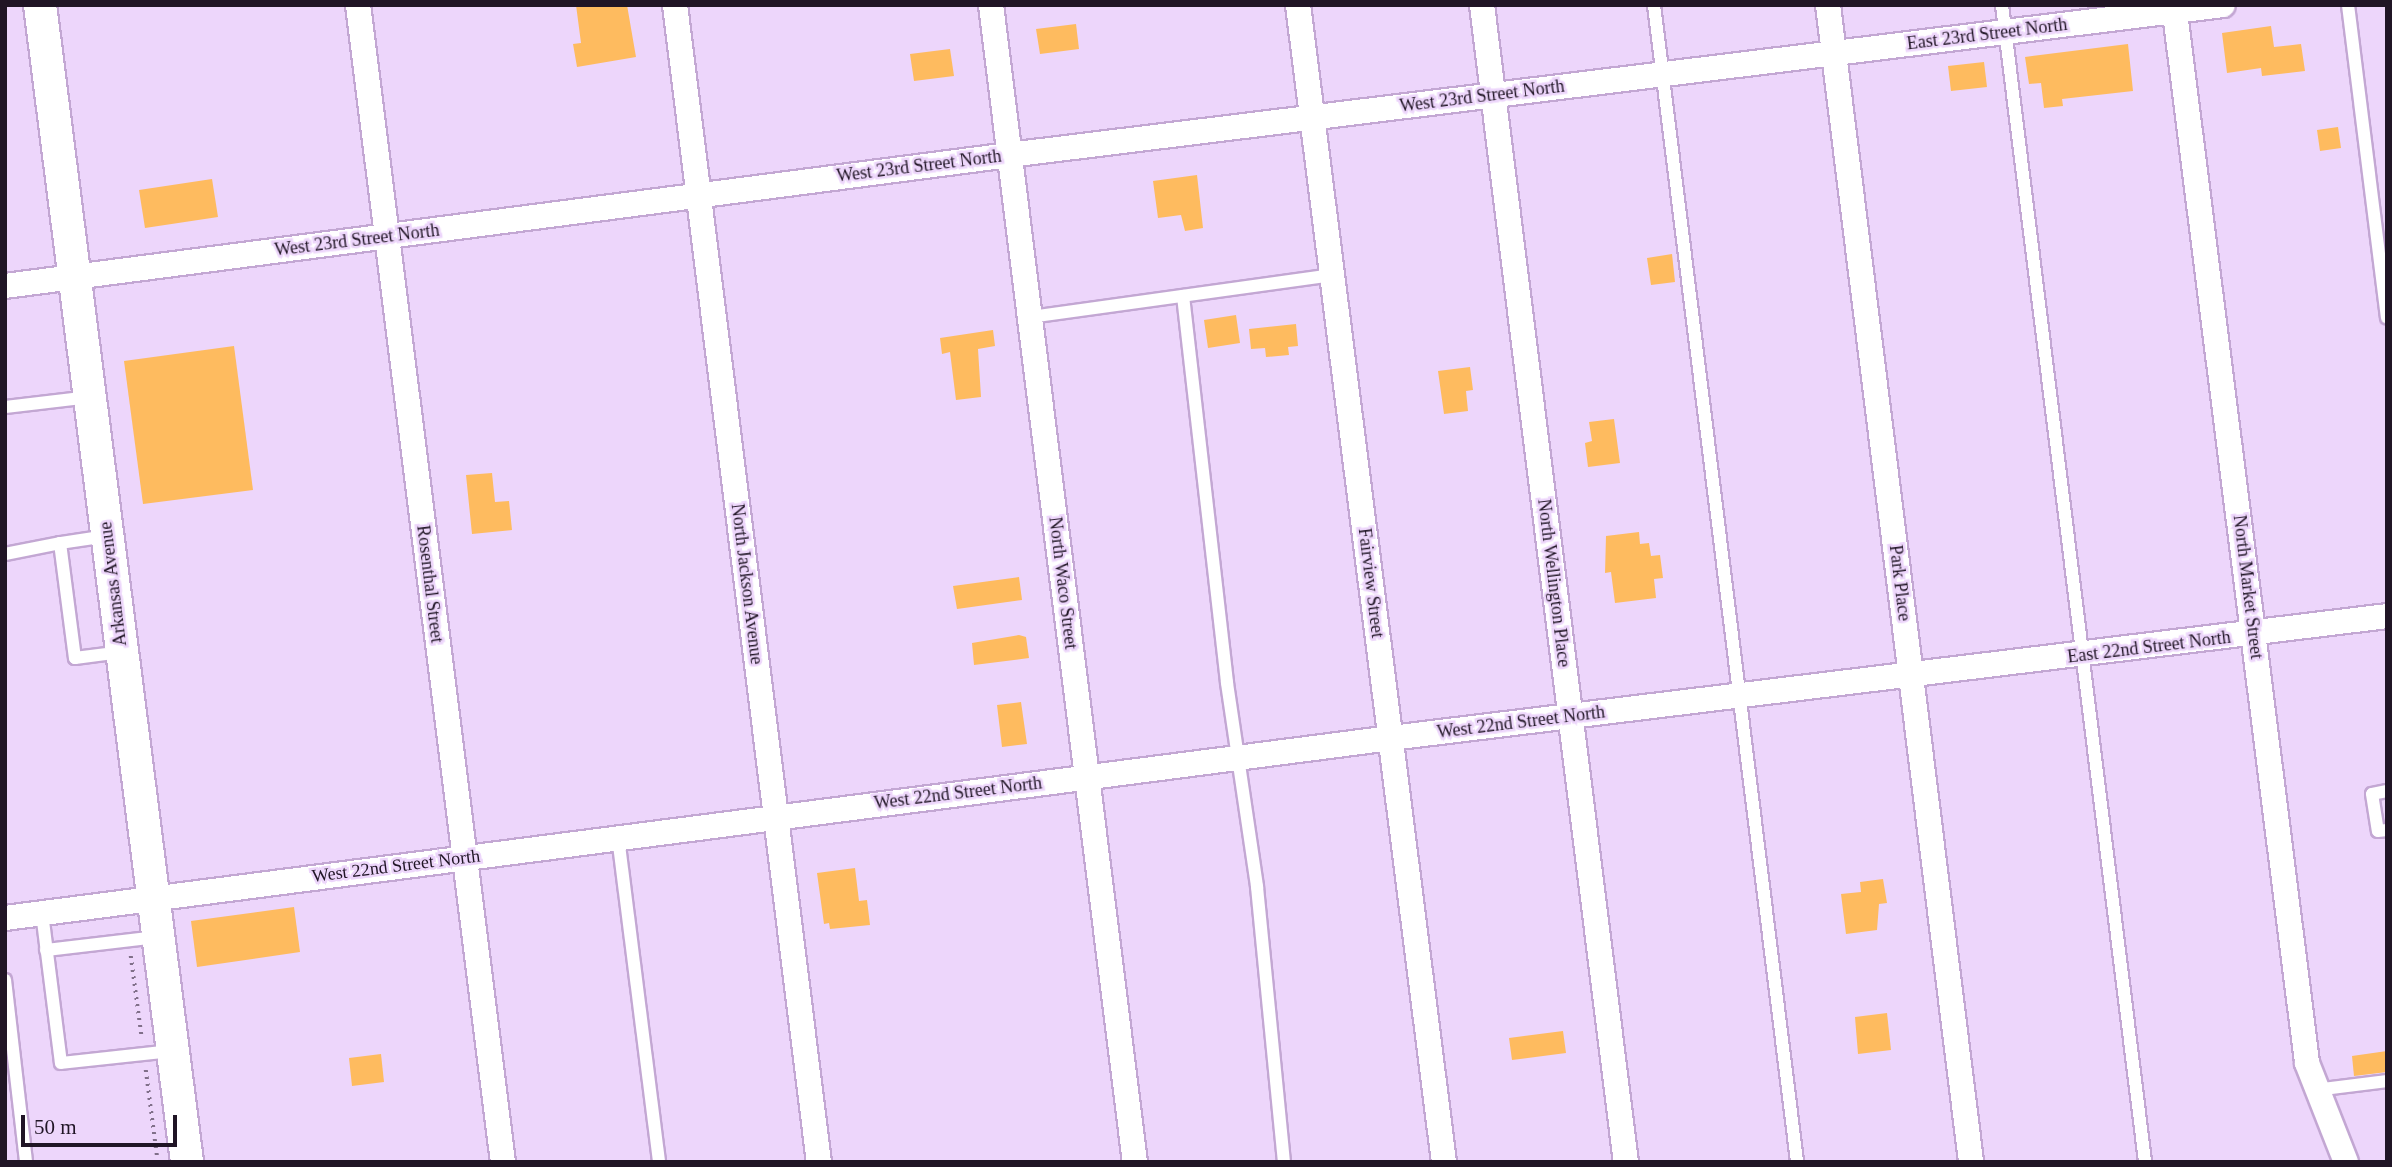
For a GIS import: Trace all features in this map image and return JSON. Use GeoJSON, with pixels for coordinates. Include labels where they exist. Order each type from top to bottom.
{"type":"FeatureCollection","features":[{"type":"Feature","properties":{"kind":"street","name":"Arkansas Avenue"},"geometry":{"type":"LineString","coordinates":[[40,5],[187,1162]]}},
{"type":"Feature","properties":{"kind":"street","name":"Rosenthal Street"},"geometry":{"type":"LineString","coordinates":[[358,5],[503,1162]]}},
{"type":"Feature","properties":{"kind":"street","name":"North Jackson Avenue"},"geometry":{"type":"LineString","coordinates":[[675,5],[819,1162]]}},
{"type":"Feature","properties":{"kind":"street","name":"North Waco Street"},"geometry":{"type":"LineString","coordinates":[[991,5],[1135,1162]]}},
{"type":"Feature","properties":{"kind":"street","name":"Fairview Street"},"geometry":{"type":"LineString","coordinates":[[1298,5],[1444,1162]]}},
{"type":"Feature","properties":{"kind":"street","name":"North Wellington Place"},"geometry":{"type":"LineString","coordinates":[[1482,5],[1626,1162]]}},
{"type":"Feature","properties":{"kind":"street","name":"Park Place"},"geometry":{"type":"LineString","coordinates":[[1828,5],[1971,1162]]}},
{"type":"Feature","properties":{"kind":"street","name":"East 23rd Street North"},"geometry":{"type":"LineString","coordinates":[[1834,52],[2174,8],[2223,5]]}},
{"type":"Feature","properties":{"kind":"street","name":"North Market Street"},"geometry":{"type":"LineString","coordinates":[[2174,8],[2307,1063],[2315,1090],[2346,1162]]}},
{"type":"Feature","properties":{"kind":"street","name":"West 23rd Street North"},"geometry":{"type":"LineString","coordinates":[[5,286],[1312,116],[1834,52]]}},
{"type":"Feature","properties":{"kind":"street","name":"East 22nd Street North"},"geometry":{"type":"LineString","coordinates":[[1912,676],[2387,616]]}},
{"type":"Feature","properties":{"kind":"street","name":"West 22nd Street North"},"geometry":{"type":"LineString","coordinates":[[5,918],[1087,776],[1912,676]]}},
{"type":"Feature","properties":{"kind":"lane"},"geometry":{"type":"LineString","coordinates":[[1654,5],[1797,1162]]}},
{"type":"Feature","properties":{"kind":"lane"},"geometry":{"type":"LineString","coordinates":[[2002,5],[2146,1162]]}},
{"type":"Feature","properties":{"kind":"lane"},"geometry":{"type":"LineString","coordinates":[[2348,5],[2387,318]]}},
{"type":"Feature","properties":{"kind":"lane"},"geometry":{"type":"LineString","coordinates":[[1030,317],[1332,275]]}},
{"type":"Feature","properties":{"kind":"lane"},"geometry":{"type":"LineString","coordinates":[[1184,296],[1227,683],[1240,757],[1284,1162]]}},
{"type":"Feature","properties":{"kind":"lane"},"geometry":{"type":"LineString","coordinates":[[5,407],[90,397]]}},
{"type":"Feature","properties":{"kind":"lane"},"geometry":{"type":"LineString","coordinates":[[5,554],[108,536]]}},
{"type":"Feature","properties":{"kind":"lane"},"geometry":{"type":"LineString","coordinates":[[60,543],[75,658],[121,652]]}},
{"type":"Feature","properties":{"kind":"lane"},"geometry":{"type":"LineString","coordinates":[[2387,791],[2372,794],[2378,831],[2387,830]]}},
{"type":"Feature","properties":{"kind":"lane"},"geometry":{"type":"LineString","coordinates":[[618,837],[659,1162]]}},
{"type":"Feature","properties":{"kind":"lane"},"geometry":{"type":"LineString","coordinates":[[42,913],[61,1063],[173,1051]]}},
{"type":"Feature","properties":{"kind":"lane"},"geometry":{"type":"LineString","coordinates":[[46,950],[159,936]]}},
{"type":"Feature","properties":{"kind":"lane"},"geometry":{"type":"LineString","coordinates":[[5,981],[26,1162]]}},
{"type":"Feature","properties":{"kind":"lane"},"geometry":{"type":"LineString","coordinates":[[2315,1090],[2387,1081]]}},
{"type":"Feature","properties":{"kind":"building"},"geometry":{"type":"Polygon","coordinates":[[[576,5],[627,5],[636,57],[577,67],[573,44],[581,43],[576,5]]]}},
{"type":"Feature","properties":{"kind":"building"},"geometry":{"type":"Polygon","coordinates":[[[1076,24],[1079,49],[1040,54],[1036,29],[1076,24]]]}},
{"type":"Feature","properties":{"kind":"building"},"geometry":{"type":"Polygon","coordinates":[[[2271,26],[2274,47],[2301,44],[2305,71],[2262,76],[2261,68],[2227,73],[2222,33],[2271,26]]]}},
{"type":"Feature","properties":{"kind":"building"},"geometry":{"type":"Polygon","coordinates":[[[2128,44],[2133,91],[2062,99],[2063,106],[2044,108],[2041,83],[2029,84],[2025,57],[2128,44]]]}},
{"type":"Feature","properties":{"kind":"building"},"geometry":{"type":"Polygon","coordinates":[[[950,49],[954,76],[914,81],[910,54],[950,49]]]}},
{"type":"Feature","properties":{"kind":"building"},"geometry":{"type":"Polygon","coordinates":[[[1984,62],[1987,87],[1951,91],[1948,66],[1984,62]]]}},
{"type":"Feature","properties":{"kind":"building"},"geometry":{"type":"Polygon","coordinates":[[[2338,127],[2341,148],[2320,151],[2317,130],[2338,127]]]}},
{"type":"Feature","properties":{"kind":"building"},"geometry":{"type":"Polygon","coordinates":[[[1197,175],[1203,228],[1185,231],[1181,215],[1158,218],[1153,181],[1197,175]]]}},
{"type":"Feature","properties":{"kind":"building"},"geometry":{"type":"Polygon","coordinates":[[[212,179],[218,217],[145,228],[139,190],[212,179]]]}},
{"type":"Feature","properties":{"kind":"building"},"geometry":{"type":"Polygon","coordinates":[[[1672,254],[1675,282],[1651,285],[1647,258],[1672,254]]]}},
{"type":"Feature","properties":{"kind":"building"},"geometry":{"type":"Polygon","coordinates":[[[1236,315],[1240,343],[1208,348],[1204,320],[1236,315]]]}},
{"type":"Feature","properties":{"kind":"building"},"geometry":{"type":"Polygon","coordinates":[[[1296,324],[1298,346],[1288,347],[1289,355],[1266,357],[1265,348],[1251,349],[1249,329],[1296,324]]]}},
{"type":"Feature","properties":{"kind":"building"},"geometry":{"type":"Polygon","coordinates":[[[993,330],[995,346],[978,349],[981,397],[956,400],[950,352],[942,354],[940,338],[993,330]]]}},
{"type":"Feature","properties":{"kind":"building"},"geometry":{"type":"Polygon","coordinates":[[[234,346],[253,490],[143,504],[124,361],[234,346]]]}},
{"type":"Feature","properties":{"kind":"building"},"geometry":{"type":"Polygon","coordinates":[[[1470,367],[1473,390],[1466,391],[1468,411],[1444,414],[1438,371],[1470,367]]]}},
{"type":"Feature","properties":{"kind":"building"},"geometry":{"type":"Polygon","coordinates":[[[1614,419],[1620,463],[1588,467],[1585,443],[1592,441],[1589,422],[1614,419]]]}},
{"type":"Feature","properties":{"kind":"building"},"geometry":{"type":"Polygon","coordinates":[[[492,473],[495,502],[509,501],[512,530],[472,534],[466,475],[492,473]]]}},
{"type":"Feature","properties":{"kind":"building"},"geometry":{"type":"Polygon","coordinates":[[[1639,532],[1640,544],[1649,543],[1651,556],[1660,555],[1663,578],[1654,579],[1656,598],[1615,603],[1611,572],[1605,573],[1606,536],[1639,532]]]}},
{"type":"Feature","properties":{"kind":"building"},"geometry":{"type":"Polygon","coordinates":[[[1019,577],[1022,600],[957,609],[953,586],[1019,577]]]}},
{"type":"Feature","properties":{"kind":"building"},"geometry":{"type":"Polygon","coordinates":[[[1019,635],[1026,637],[1029,658],[974,665],[972,643],[1019,635]]]}},
{"type":"Feature","properties":{"kind":"building"},"geometry":{"type":"Polygon","coordinates":[[[1021,702],[1027,744],[1002,747],[997,705],[1021,702]]]}},
{"type":"Feature","properties":{"kind":"building"},"geometry":{"type":"Polygon","coordinates":[[[855,868],[859,901],[867,900],[870,925],[830,929],[829,923],[824,924],[817,873],[855,868]]]}},
{"type":"Feature","properties":{"kind":"building"},"geometry":{"type":"Polygon","coordinates":[[[1883,879],[1887,903],[1879,904],[1877,930],[1846,934],[1841,894],[1861,892],[1860,882],[1883,879]]]}},
{"type":"Feature","properties":{"kind":"building"},"geometry":{"type":"Polygon","coordinates":[[[294,907],[300,952],[197,967],[191,921],[294,907]]]}},
{"type":"Feature","properties":{"kind":"building"},"geometry":{"type":"Polygon","coordinates":[[[1887,1013],[1891,1050],[1858,1054],[1855,1017],[1887,1013]]]}},
{"type":"Feature","properties":{"kind":"building"},"geometry":{"type":"Polygon","coordinates":[[[1563,1031],[1566,1053],[1512,1060],[1509,1038],[1563,1031]]]}},
{"type":"Feature","properties":{"kind":"building"},"geometry":{"type":"Polygon","coordinates":[[[2387,1051],[2387,1072],[2354,1076],[2352,1056],[2387,1051]]]}},
{"type":"Feature","properties":{"kind":"building"},"geometry":{"type":"Polygon","coordinates":[[[381,1054],[384,1082],[352,1086],[349,1058],[381,1054]]]}}]}
